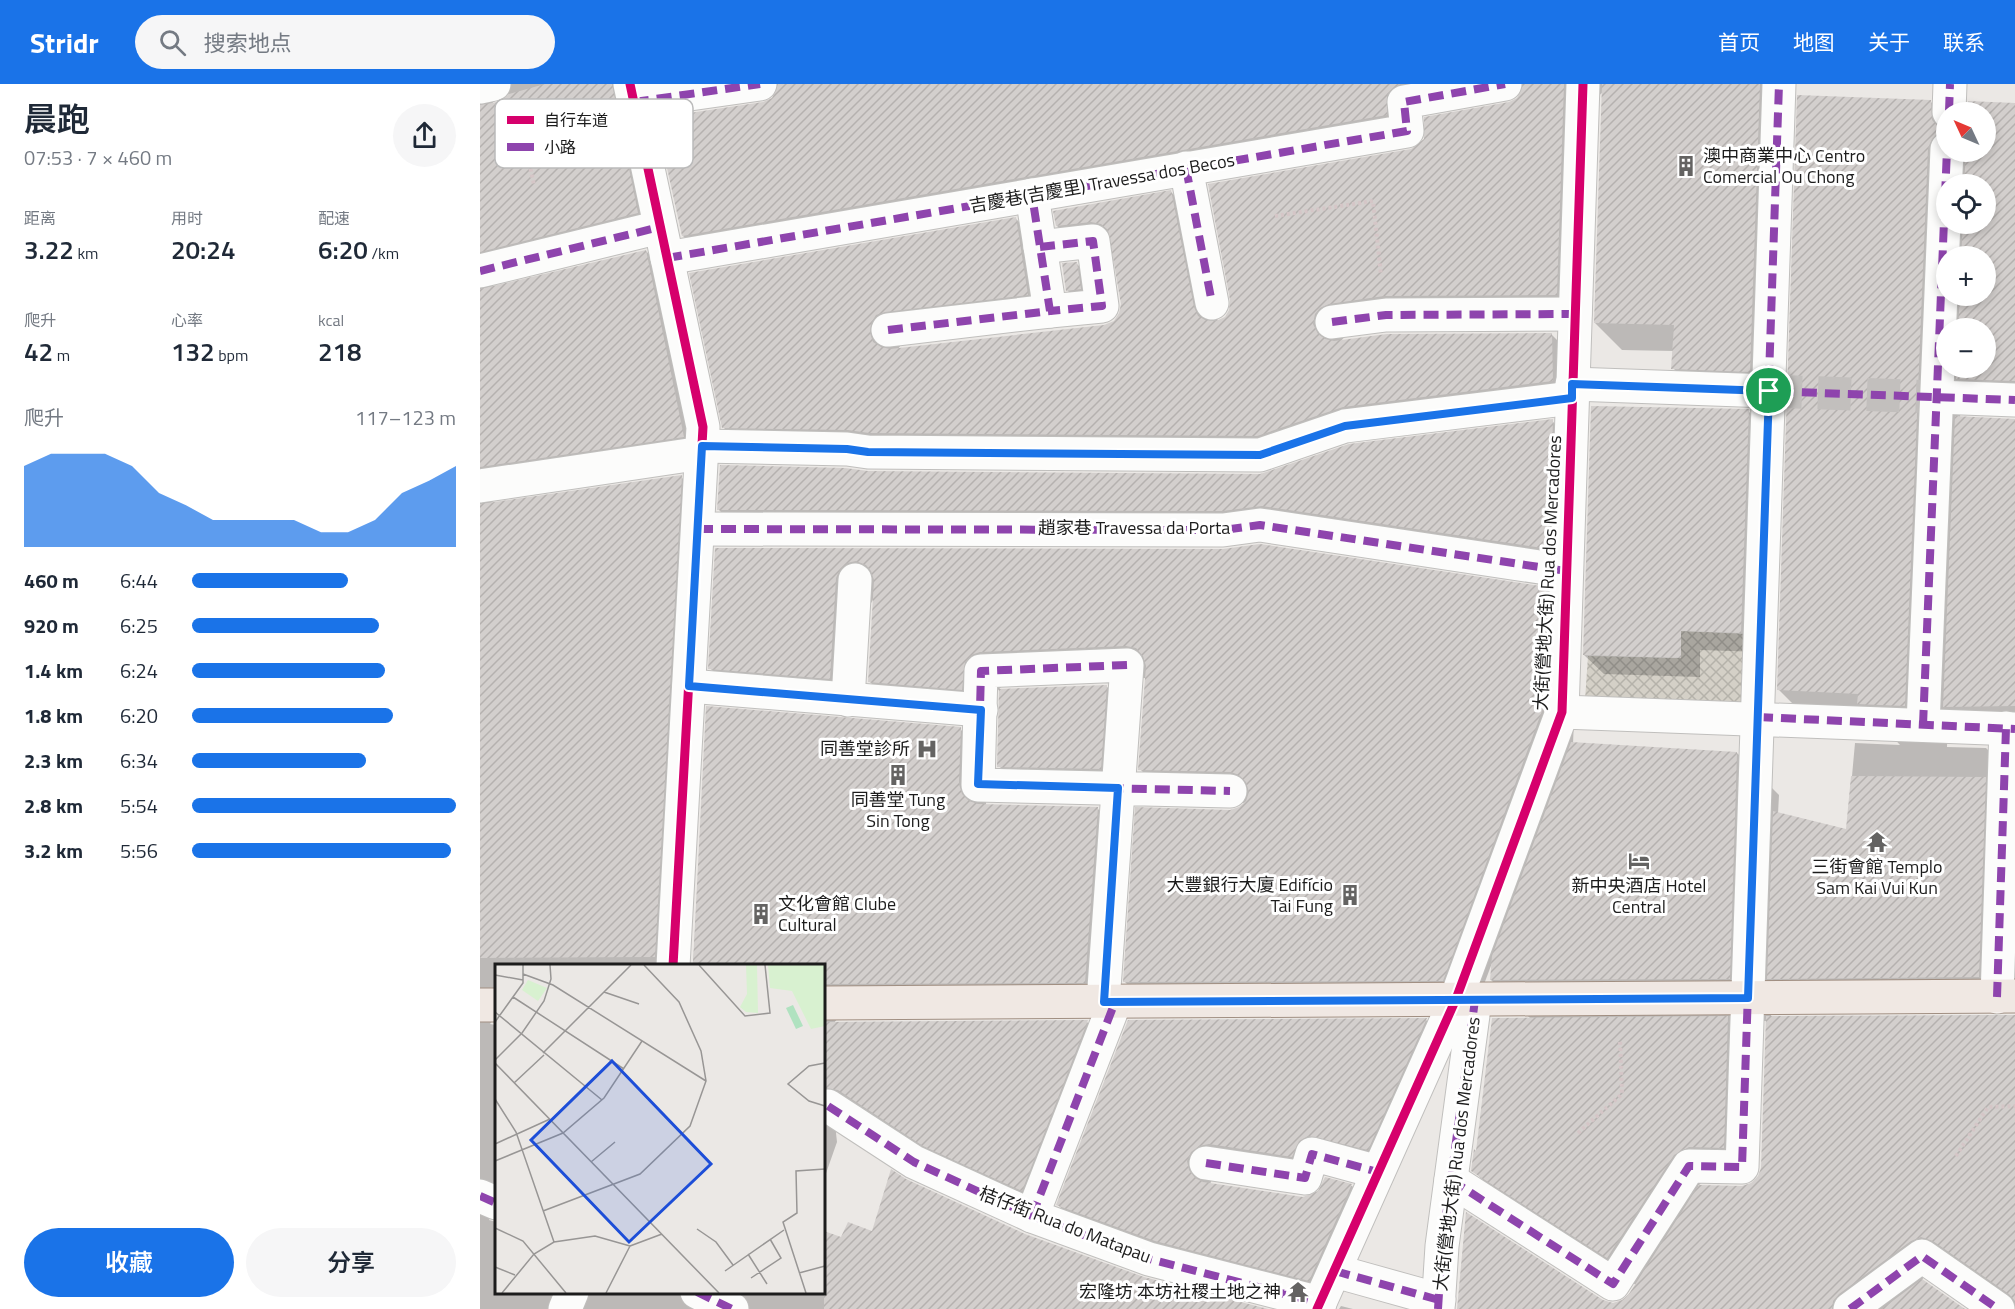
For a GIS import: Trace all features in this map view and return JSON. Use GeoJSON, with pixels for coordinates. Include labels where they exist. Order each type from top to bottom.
{"type":"FeatureCollection","features":[{"type":"Feature","properties":{"kind":"main road"},"geometry":{"type":"LineString","coordinates":[[825,1003],[2006,997]]}},
{"type":"Feature","properties":{"kind":"street"},"geometry":{"type":"LineString","coordinates":[[480,87],[494,84]]}},
{"type":"Feature","properties":{"kind":"street"},"geometry":{"type":"LineString","coordinates":[[632,93],[760,84]]}},
{"type":"Feature","properties":{"kind":"street","name":"吉慶巷(吉慶里) Travessa dos Becos"},"geometry":{"type":"LineString","coordinates":[[480,271],[663,242],[1032,195],[1407,130],[1404,102],[1505,84]]}},
{"type":"Feature","properties":{"kind":"street","name":"大街(營地大街) Rua dos Mercadores"},"geometry":{"type":"LineString","coordinates":[[1318,1306],[1378,1172],[1466,1000],[1562,712],[1583,84]]}},
{"type":"Feature","properties":{"kind":"street"},"geometry":{"type":"LineString","coordinates":[[1451,1180],[1613,1284],[1689,1166],[1742,1167],[1779,84]]}},
{"type":"Feature","properties":{"kind":"street"},"geometry":{"type":"LineString","coordinates":[[1949,102],[1950,84]]}},
{"type":"Feature","properties":{"kind":"street"},"geometry":{"type":"LineString","coordinates":[[1923,725],[1946,162]]}},
{"type":"Feature","properties":{"kind":"street"},"geometry":{"type":"LineString","coordinates":[[648,168],[703,427],[673,964]]}},
{"type":"Feature","properties":{"kind":"street"},"geometry":{"type":"LineString","coordinates":[[1186,168],[1212,303]]}},
{"type":"Feature","properties":{"kind":"street"},"geometry":{"type":"LineString","coordinates":[[1032,195],[1050,311]]}},
{"type":"Feature","properties":{"kind":"street"},"geometry":{"type":"LineString","coordinates":[[888,330],[1102,306],[1093,241],[1040,247]]}},
{"type":"Feature","properties":{"kind":"street"},"geometry":{"type":"LineString","coordinates":[[1332,322],[1386,315],[1575,314]]}},
{"type":"Feature","properties":{"kind":"street"},"geometry":{"type":"LineString","coordinates":[[480,486],[702,449],[1260,455],[1345,426],[1572,391],[1769,391]]}},
{"type":"Feature","properties":{"kind":"street"},"geometry":{"type":"LineString","coordinates":[[1937,397],[2015,400]]}},
{"type":"Feature","properties":{"kind":"street","name":"趙家巷 Travessa da Porta"},"geometry":{"type":"LineString","coordinates":[[698,529],[1223,530],[1260,525],[1566,571]]}},
{"type":"Feature","properties":{"kind":"street"},"geometry":{"type":"LineString","coordinates":[[848,700],[855,580]]}},
{"type":"Feature","properties":{"kind":"street"},"geometry":{"type":"LineString","coordinates":[[1032,1216],[1109,1002],[1118,788],[1127,665],[981,671],[978,784],[1118,788],[1230,791]]}},
{"type":"Feature","properties":{"kind":"street"},"geometry":{"type":"LineString","coordinates":[[689,686],[981,710]]}},
{"type":"Feature","properties":{"kind":"street"},"geometry":{"type":"LineString","coordinates":[[1562,712],[1758,717],[2010,729],[2006,997]]}},
{"type":"Feature","properties":{"kind":"street","name":"大街(營地大街) Rua dos Mercadores"},"geometry":{"type":"LineString","coordinates":[[1439,1305],[1442,1246],[1451,1180],[1466,1000]]}},
{"type":"Feature","properties":{"kind":"street","name":"桔仔街 Rua do Matapau"},"geometry":{"type":"LineString","coordinates":[[828,1106],[914,1162],[1032,1216],[1149,1259],[1318,1306]]}},
{"type":"Feature","properties":{"kind":"street"},"geometry":{"type":"LineString","coordinates":[[1206,1163],[1305,1178],[1312,1154],[1378,1172]]}},
{"type":"Feature","properties":{"kind":"street"},"geometry":{"type":"LineString","coordinates":[[480,1196],[495,1203]]}},
{"type":"Feature","properties":{"kind":"street"},"geometry":{"type":"LineString","coordinates":[[1850,1309],[1922,1256],[1998,1309]]}},
{"type":"Feature","properties":{"kind":"street"},"geometry":{"type":"LineString","coordinates":[[1335,1271],[1439,1305]]}},
{"type":"Feature","properties":{"kind":"street"},"geometry":{"type":"LineString","coordinates":[[565,1309],[572,1294]]}},
{"type":"Feature","properties":{"kind":"street"},"geometry":{"type":"LineString","coordinates":[[698,1294],[732,1309]]}},
{"type":"Feature","properties":{"kind":"path"},"geometry":{"type":"LineString","coordinates":[[530,168],[534,185]]}},
{"type":"Feature","properties":{"kind":"path"},"geometry":{"type":"LineString","coordinates":[[1275,216],[1373,201],[1386,315]]}},
{"type":"Feature","properties":{"kind":"path"},"geometry":{"type":"LineString","coordinates":[[1578,1132],[1622,1094],[1618,999]]}},
{"type":"Feature","properties":{"kind":"path"},"geometry":{"type":"LineString","coordinates":[[1956,1156],[1988,1107],[2015,1106]]}},
{"type":"Feature","properties":{"kind":"shaded area"},"geometry":{"type":"Polygon","coordinates":[[[1681,631],[1747,634],[1749,706],[1585,700],[1588,656],[1676,658],[1681,631]]]}},
{"type":"Feature","properties":{"kind":"building"},"geometry":{"type":"Polygon","coordinates":[[[545,84],[612,84],[615,99],[502,99],[509,94],[545,84]]]}},
{"type":"Feature","properties":{"kind":"building"},"geometry":{"type":"Polygon","coordinates":[[[778,84],[1400,84],[1387,94],[1387,115],[682,236],[667,168],[693,168],[693,112],[763,102],[772,98],[778,84]]]}},
{"type":"Feature","properties":{"kind":"building"},"geometry":{"type":"Polygon","coordinates":[[[1523,84],[1564,84],[1557,295],[1384,296],[1329,304],[1320,308],[1315,314],[1313,324],[1318,334],[1334,341],[1387,334],[1552,333],[1553,381],[1343,407],[1257,436],[869,433],[848,430],[722,428],[689,273],[1016,217],[1028,295],[885,312],[876,315],[871,323],[870,333],[873,342],[890,349],[1104,325],[1114,321],[1121,304],[1108,230],[1101,224],[1091,222],[1056,226],[1053,211],[1171,190],[1194,307],[1198,316],[1205,320],[1216,321],[1225,317],[1229,310],[1230,300],[1208,184],[1411,149],[1424,139],[1424,117],[1509,102],[1517,98],[1523,84]]]}},
{"type":"Feature","properties":{"kind":"building"},"geometry":{"type":"Polygon","coordinates":[[[1602,84],[1760,84],[1750,372],[1671,369],[1674,325],[1594,323],[1602,84]]]}},
{"type":"Feature","properties":{"kind":"building"},"geometry":{"type":"Polygon","coordinates":[[[1797,95],[1931,100],[1932,120],[1936,125],[1936,135],[1928,148],[1905,706],[1857,704],[1858,694],[1777,690],[1797,95]]]}},
{"type":"Feature","properties":{"kind":"building"},"geometry":{"type":"Polygon","coordinates":[[[495,102],[495,168],[629,168],[638,213],[480,252],[480,105],[495,102]]]}},
{"type":"Feature","properties":{"kind":"building"},"geometry":{"type":"Polygon","coordinates":[[[1996,102],[2015,103],[2015,381],[1956,379],[1996,378],[1996,318],[1959,318],[1959,306],[1996,306],[1996,246],[1962,246],[1962,234],[1996,234],[1996,174],[1965,174],[1965,162],[1996,162],[1996,102]]]}},
{"type":"Feature","properties":{"kind":"building"},"geometry":{"type":"Polygon","coordinates":[[[646,250],[684,437],[480,467],[480,289],[646,250]]]}},
{"type":"Feature","properties":{"kind":"building"},"geometry":{"type":"Polygon","coordinates":[[[1077,262],[1081,289],[1066,291],[1062,263],[1077,262]]]}},
{"type":"Feature","properties":{"kind":"building"},"geometry":{"type":"Polygon","coordinates":[[[1591,406],[1749,409],[1741,633],[1681,631],[1681,658],[1583,655],[1591,406]]]}},
{"type":"Feature","properties":{"kind":"building"},"geometry":{"type":"Polygon","coordinates":[[[1955,416],[2015,419],[2015,706],[1943,707],[1955,416]]]}},
{"type":"Feature","properties":{"kind":"building"},"geometry":{"type":"Polygon","coordinates":[[[1553,419],[1549,549],[1262,506],[1222,511],[717,510],[720,465],[845,468],[868,471],[1260,474],[1349,444],[1553,419]]]}},
{"type":"Feature","properties":{"kind":"building"},"geometry":{"type":"Polygon","coordinates":[[[682,475],[655,957],[480,958],[480,504],[682,475]]]}},
{"type":"Feature","properties":{"kind":"building"},"geometry":{"type":"Polygon","coordinates":[[[1260,544],[1547,587],[1543,708],[1443,981],[1123,982],[1135,807],[1230,810],[1246,801],[1249,792],[1246,782],[1239,775],[1231,772],[1138,770],[1146,666],[1143,656],[1136,648],[1126,646],[980,652],[971,655],[965,662],[962,690],[868,682],[874,580],[866,565],[856,561],[847,563],[840,569],[836,578],[830,679],[708,669],[715,548],[1223,549],[1260,544]]]}},
{"type":"Feature","properties":{"kind":"building"},"geometry":{"type":"Polygon","coordinates":[[[1107,685],[1101,769],[997,767],[999,689],[1107,685]]]}},
{"type":"Feature","properties":{"kind":"building"},"geometry":{"type":"Polygon","coordinates":[[[706,706],[961,727],[959,784],[962,794],[969,801],[978,804],[1098,807],[1085,983],[825,984],[825,964],[693,964],[706,706]]]}},
{"type":"Feature","properties":{"kind":"building","name":"新中央酒店 Hotel Central"},"geometry":{"type":"Polygon","coordinates":[[[1571,742],[1737,752],[1730,979],[1490,980],[1492,956],[1571,742]]]}},
{"type":"Feature","properties":{"kind":"building"},"geometry":{"type":"Polygon","coordinates":[[[1851,776],[1986,777],[1979,977],[1767,979],[1773,811],[1846,829],[1851,776]]]}},
{"type":"Feature","properties":{"kind":"building"},"geometry":{"type":"Polygon","coordinates":[[[2015,1015],[2015,1301],[2009,1294],[1933,1241],[1921,1237],[1911,1241],[1839,1294],[1833,1301],[1832,1309],[1457,1309],[1466,1212],[1603,1300],[1613,1303],[1629,1294],[1699,1185],[1742,1186],[1751,1183],[1758,1176],[1761,1168],[1766,1016],[2015,1015]]]}},
{"type":"Feature","properties":{"kind":"building"},"geometry":{"type":"Polygon","coordinates":[[[1728,1016],[1724,1148],[1689,1147],[1674,1155],[1607,1258],[1471,1171],[1474,1149],[1476,1151],[1492,1018],[1728,1016]]]}},
{"type":"Feature","properties":{"kind":"building"},"geometry":{"type":"Polygon","coordinates":[[[1427,1018],[1368,1150],[1308,1136],[1299,1141],[1292,1157],[1209,1144],[1199,1146],[1191,1152],[1187,1161],[1189,1170],[1195,1178],[1203,1182],[1303,1197],[1318,1191],[1325,1177],[1352,1184],[1309,1281],[1155,1241],[1056,1205],[1128,1020],[1427,1018]]]}},
{"type":"Feature","properties":{"kind":"building"},"geometry":{"type":"Polygon","coordinates":[[[1088,1020],[1022,1191],[923,1146],[838,1090],[825,1088],[825,1022],[1088,1020]]]}},
{"type":"Feature","properties":{"kind":"building"},"geometry":{"type":"Polygon","coordinates":[[[891,1169],[906,1179],[1025,1234],[1144,1277],[1268,1309],[824,1309],[825,1231],[841,1237],[848,1222],[872,1231],[891,1169]]]}},
{"type":"Feature","properties":{"kind":"building"},"geometry":{"type":"Polygon","coordinates":[[[1922,1279],[1965,1309],[1882,1309],[1922,1279]]]}},
{"type":"Feature","properties":{"kind":"tunnel"},"geometry":{"type":"LineString","coordinates":[[1769,391],[1937,397]]}},
{"type":"Feature","properties":{"kind":"marked path"},"geometry":{"type":"LineString","coordinates":[[655,99],[760,84]]}},
{"type":"Feature","properties":{"kind":"marked path"},"geometry":{"type":"LineString","coordinates":[[667,258],[1407,131],[1404,102],[1505,84]]}},
{"type":"Feature","properties":{"kind":"marked path"},"geometry":{"type":"LineString","coordinates":[[1451,1180],[1613,1284],[1689,1166],[1742,1167],[1779,84]]}},
{"type":"Feature","properties":{"kind":"marked path"},"geometry":{"type":"LineString","coordinates":[[1949,102],[1950,84]]}},
{"type":"Feature","properties":{"kind":"marked path"},"geometry":{"type":"LineString","coordinates":[[1923,725],[1946,162]]}},
{"type":"Feature","properties":{"kind":"marked path"},"geometry":{"type":"LineString","coordinates":[[1186,168],[1212,303]]}},
{"type":"Feature","properties":{"kind":"marked path"},"geometry":{"type":"LineString","coordinates":[[888,330],[1050,311],[1032,195]]}},
{"type":"Feature","properties":{"kind":"marked path"},"geometry":{"type":"LineString","coordinates":[[480,271],[660,227]]}},
{"type":"Feature","properties":{"kind":"marked path"},"geometry":{"type":"LineString","coordinates":[[1040,247],[1093,241],[1102,306],[1050,311]]}},
{"type":"Feature","properties":{"kind":"marked path"},"geometry":{"type":"LineString","coordinates":[[1332,322],[1386,315],[1575,314]]}},
{"type":"Feature","properties":{"kind":"marked path"},"geometry":{"type":"LineString","coordinates":[[1572,384],[2015,400]]}},
{"type":"Feature","properties":{"kind":"marked path"},"geometry":{"type":"LineString","coordinates":[[702,446],[847,449],[868,452],[1260,455],[1345,426],[1572,398]]}},
{"type":"Feature","properties":{"kind":"marked path"},"geometry":{"type":"LineString","coordinates":[[698,529],[1223,530],[1260,525],[1566,571]]}},
{"type":"Feature","properties":{"kind":"marked path"},"geometry":{"type":"LineString","coordinates":[[1127,665],[981,671],[978,785],[1230,791]]}},
{"type":"Feature","properties":{"kind":"marked path"},"geometry":{"type":"LineString","coordinates":[[1758,717],[2015,729]]}},
{"type":"Feature","properties":{"kind":"marked path"},"geometry":{"type":"LineString","coordinates":[[1997,997],[2006,728]]}},
{"type":"Feature","properties":{"kind":"marked path"},"geometry":{"type":"LineString","coordinates":[[1438,1309],[1442,1246],[1475,1000]]}},
{"type":"Feature","properties":{"kind":"marked path"},"geometry":{"type":"LineString","coordinates":[[1032,1216],[1115,1002]]}},
{"type":"Feature","properties":{"kind":"marked path"},"geometry":{"type":"LineString","coordinates":[[828,1106],[914,1162],[1032,1216],[1149,1259],[1320,1303]]}},
{"type":"Feature","properties":{"kind":"marked path"},"geometry":{"type":"LineString","coordinates":[[1206,1163],[1305,1178],[1312,1154],[1378,1172]]}},
{"type":"Feature","properties":{"kind":"marked path"},"geometry":{"type":"LineString","coordinates":[[480,1196],[495,1203]]}},
{"type":"Feature","properties":{"kind":"marked path"},"geometry":{"type":"LineString","coordinates":[[1850,1309],[1922,1256],[1998,1309]]}},
{"type":"Feature","properties":{"kind":"marked path"},"geometry":{"type":"LineString","coordinates":[[1335,1271],[1439,1300]]}},
{"type":"Feature","properties":{"kind":"marked path"},"geometry":{"type":"LineString","coordinates":[[701,1294],[732,1309]]}},
{"type":"Feature","properties":{"kind":"cycle path"},"geometry":{"type":"LineString","coordinates":[[630,84],[633,99]]}},
{"type":"Feature","properties":{"kind":"cycle path"},"geometry":{"type":"LineString","coordinates":[[1317,1309],[1456,999],[1562,712],[1583,84]]}},
{"type":"Feature","properties":{"kind":"cycle path"},"geometry":{"type":"LineString","coordinates":[[648,168],[703,427],[673,964]]}},
{"type":"Feature","properties":{"kind":"place","name":"澳中商業中心 Centro Comercial Ou Chong"},"geometry":{"type":"Point","coordinates":[1686,166]}},
{"type":"Feature","properties":{"kind":"place","name":"同善堂診所"},"geometry":{"type":"Point","coordinates":[927,749]}},
{"type":"Feature","properties":{"kind":"place","name":"同善堂 Tung Sin Tong"},"geometry":{"type":"Point","coordinates":[898,775]}},
{"type":"Feature","properties":{"kind":"place","name":"三街會館 Templo Sam Kai Vui Kun"},"geometry":{"type":"Point","coordinates":[1877,842]}},
{"type":"Feature","properties":{"kind":"place","name":"新中央酒店 Hotel Central"},"geometry":{"type":"Point","coordinates":[1639,861]}},
{"type":"Feature","properties":{"kind":"place","name":"大豐銀行大廈 Edifício Tai Fung"},"geometry":{"type":"Point","coordinates":[1350,895]}},
{"type":"Feature","properties":{"kind":"place","name":"文化會館 Clube Cultural"},"geometry":{"type":"Point","coordinates":[761,914]}},
{"type":"Feature","properties":{"kind":"place","name":"宏隆坊 本坊社稷土地之神"},"geometry":{"type":"Point","coordinates":[1298,1292]}},
{"type":"Feature","properties":{"kind":"route"},"geometry":{"type":"LineString","coordinates":[[1572,384],[1769,391],[1748,998],[1104,1002],[1118,788],[978,784],[981,710],[689,686],[702,446],[847,449],[868,452],[1260,455],[1345,426],[1572,398],[1572,384]]}}]}
